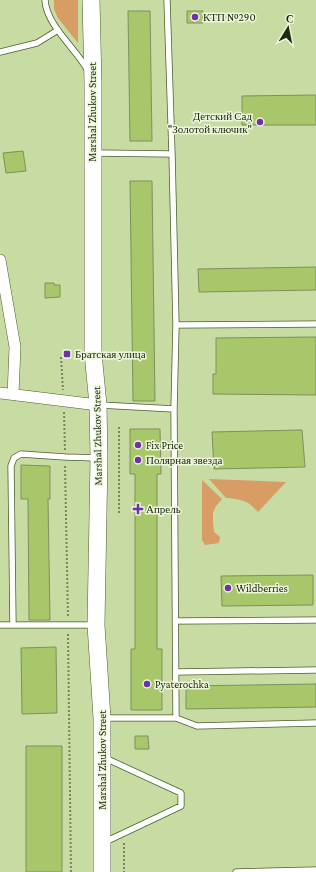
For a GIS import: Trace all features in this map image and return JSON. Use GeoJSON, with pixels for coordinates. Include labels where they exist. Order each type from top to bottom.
{"type":"FeatureCollection","features":[{"type":"Feature","properties":{"kind":"main road","name":"Marshal Zhukov Street"},"geometry":{"type":"LineString","coordinates":[[91,0],[93,83],[93,353],[98,405],[99,458],[96,625],[102,718],[102,872]]}},
{"type":"Feature","properties":{"kind":"street"},"geometry":{"type":"LineString","coordinates":[[0,260],[15,347],[13,395]]}},
{"type":"Feature","properties":{"kind":"street"},"geometry":{"type":"LineString","coordinates":[[0,393],[98,405]]}},
{"type":"Feature","properties":{"kind":"lane"},"geometry":{"type":"LineString","coordinates":[[45,0],[50,18],[84,62],[93,83]]}},
{"type":"Feature","properties":{"kind":"lane"},"geometry":{"type":"LineString","coordinates":[[167,0],[176,325],[174,409],[176,718]]}},
{"type":"Feature","properties":{"kind":"lane"},"geometry":{"type":"LineString","coordinates":[[0,52],[37,43],[58,30]]}},
{"type":"Feature","properties":{"kind":"lane"},"geometry":{"type":"LineString","coordinates":[[93,153],[172,154]]}},
{"type":"Feature","properties":{"kind":"lane"},"geometry":{"type":"LineString","coordinates":[[176,325],[316,324]]}},
{"type":"Feature","properties":{"kind":"lane"},"geometry":{"type":"LineString","coordinates":[[98,405],[174,409]]}},
{"type":"Feature","properties":{"kind":"lane"},"geometry":{"type":"LineString","coordinates":[[13,625],[11,466],[14,458],[21,454],[99,458]]}},
{"type":"Feature","properties":{"kind":"lane"},"geometry":{"type":"LineString","coordinates":[[176,621],[316,620]]}},
{"type":"Feature","properties":{"kind":"lane"},"geometry":{"type":"LineString","coordinates":[[0,625],[96,625]]}},
{"type":"Feature","properties":{"kind":"lane"},"geometry":{"type":"LineString","coordinates":[[176,672],[316,670]]}},
{"type":"Feature","properties":{"kind":"lane"},"geometry":{"type":"LineString","coordinates":[[102,718],[176,718],[197,726],[316,723]]}},
{"type":"Feature","properties":{"kind":"lane"},"geometry":{"type":"LineString","coordinates":[[102,756],[181,793],[181,806],[102,842]]}},
{"type":"Feature","properties":{"kind":"lane"},"geometry":{"type":"LineString","coordinates":[[236,872],[316,870]]}},
{"type":"Feature","properties":{"kind":"path"},"geometry":{"type":"LineString","coordinates":[[61,357],[65,457],[72,872]]}},
{"type":"Feature","properties":{"kind":"path"},"geometry":{"type":"LineString","coordinates":[[119,426],[119,513]]}},
{"type":"Feature","properties":{"kind":"path"},"geometry":{"type":"LineString","coordinates":[[123,833],[124,872]]}},
{"type":"Feature","properties":{"kind":"shaded area"},"geometry":{"type":"Polygon","coordinates":[[[54,0],[78,0],[78,43],[58,18],[54,9],[54,0]]]}},
{"type":"Feature","properties":{"kind":"shaded area"},"geometry":{"type":"Polygon","coordinates":[[[209,479],[286,482],[258,512],[246,502],[226,498],[209,479]]]}},
{"type":"Feature","properties":{"kind":"shaded area"},"geometry":{"type":"Polygon","coordinates":[[[202,480],[222,499],[216,506],[213,513],[214,532],[220,537],[219,543],[205,545],[202,540],[202,480]]]}},
{"type":"Feature","properties":{"kind":"building"},"geometry":{"type":"Polygon","coordinates":[[[128,11],[150,11],[152,141],[130,141],[128,11]]]}},
{"type":"Feature","properties":{"kind":"building","name":"КТП №290"},"geometry":{"type":"Polygon","coordinates":[[[187,11],[203,11],[203,23],[187,23],[187,11]]]}},
{"type":"Feature","properties":{"kind":"building"},"geometry":{"type":"Polygon","coordinates":[[[316,95],[316,125],[242,125],[242,96],[316,95]]]}},
{"type":"Feature","properties":{"kind":"building"},"geometry":{"type":"Polygon","coordinates":[[[23,151],[26,171],[6,173],[3,153],[23,151]]]}},
{"type":"Feature","properties":{"kind":"building"},"geometry":{"type":"Polygon","coordinates":[[[130,181],[152,181],[155,401],[133,401],[130,181]]]}},
{"type":"Feature","properties":{"kind":"building"},"geometry":{"type":"Polygon","coordinates":[[[316,267],[316,290],[199,292],[198,269],[316,267]]]}},
{"type":"Feature","properties":{"kind":"building"},"geometry":{"type":"Polygon","coordinates":[[[45,283],[60,285],[60,297],[45,298],[45,283]]]}},
{"type":"Feature","properties":{"kind":"building"},"geometry":{"type":"Polygon","coordinates":[[[316,337],[316,395],[213,394],[213,374],[216,374],[216,338],[316,337]]]}},
{"type":"Feature","properties":{"kind":"building"},"geometry":{"type":"Polygon","coordinates":[[[130,429],[160,429],[161,474],[157,474],[157,649],[162,649],[162,710],[131,710],[131,649],[135,649],[135,474],[130,474],[130,429]]]}},
{"type":"Feature","properties":{"kind":"building"},"geometry":{"type":"Polygon","coordinates":[[[302,430],[305,467],[214,469],[212,432],[302,430]]]}},
{"type":"Feature","properties":{"kind":"building"},"geometry":{"type":"Polygon","coordinates":[[[21,465],[50,466],[50,499],[48,499],[50,620],[29,620],[28,499],[21,499],[21,465]]]}},
{"type":"Feature","properties":{"kind":"building"},"geometry":{"type":"Polygon","coordinates":[[[313,575],[313,605],[222,606],[221,576],[313,575]]]}},
{"type":"Feature","properties":{"kind":"building"},"geometry":{"type":"Polygon","coordinates":[[[56,647],[57,713],[22,714],[21,648],[56,647]]]}},
{"type":"Feature","properties":{"kind":"building"},"geometry":{"type":"Polygon","coordinates":[[[316,684],[316,707],[186,709],[186,686],[316,684]]]}},
{"type":"Feature","properties":{"kind":"building"},"geometry":{"type":"Polygon","coordinates":[[[135,736],[148,736],[149,749],[135,749],[135,736]]]}},
{"type":"Feature","properties":{"kind":"building"},"geometry":{"type":"Polygon","coordinates":[[[26,746],[62,746],[62,872],[26,872],[26,746]]]}},
{"type":"Feature","properties":{"kind":"place","name":"КТП №290"},"geometry":{"type":"Point","coordinates":[195,17]}},
{"type":"Feature","properties":{"kind":"place","name":"Детский Сад \"Золотой ключик\""},"geometry":{"type":"Point","coordinates":[260,122]}},
{"type":"Feature","properties":{"kind":"place","name":"Братская улица"},"geometry":{"type":"Point","coordinates":[67,354]}},
{"type":"Feature","properties":{"kind":"place","name":"Fix Price"},"geometry":{"type":"Point","coordinates":[138,445]}},
{"type":"Feature","properties":{"kind":"place","name":"Полярная звезда"},"geometry":{"type":"Point","coordinates":[138,460]}},
{"type":"Feature","properties":{"kind":"place","name":"Апрель"},"geometry":{"type":"Point","coordinates":[138,509]}},
{"type":"Feature","properties":{"kind":"place","name":"Wildberries"},"geometry":{"type":"Point","coordinates":[228,588]}},
{"type":"Feature","properties":{"kind":"place","name":"Pyaterochka"},"geometry":{"type":"Point","coordinates":[147,684]}}]}
